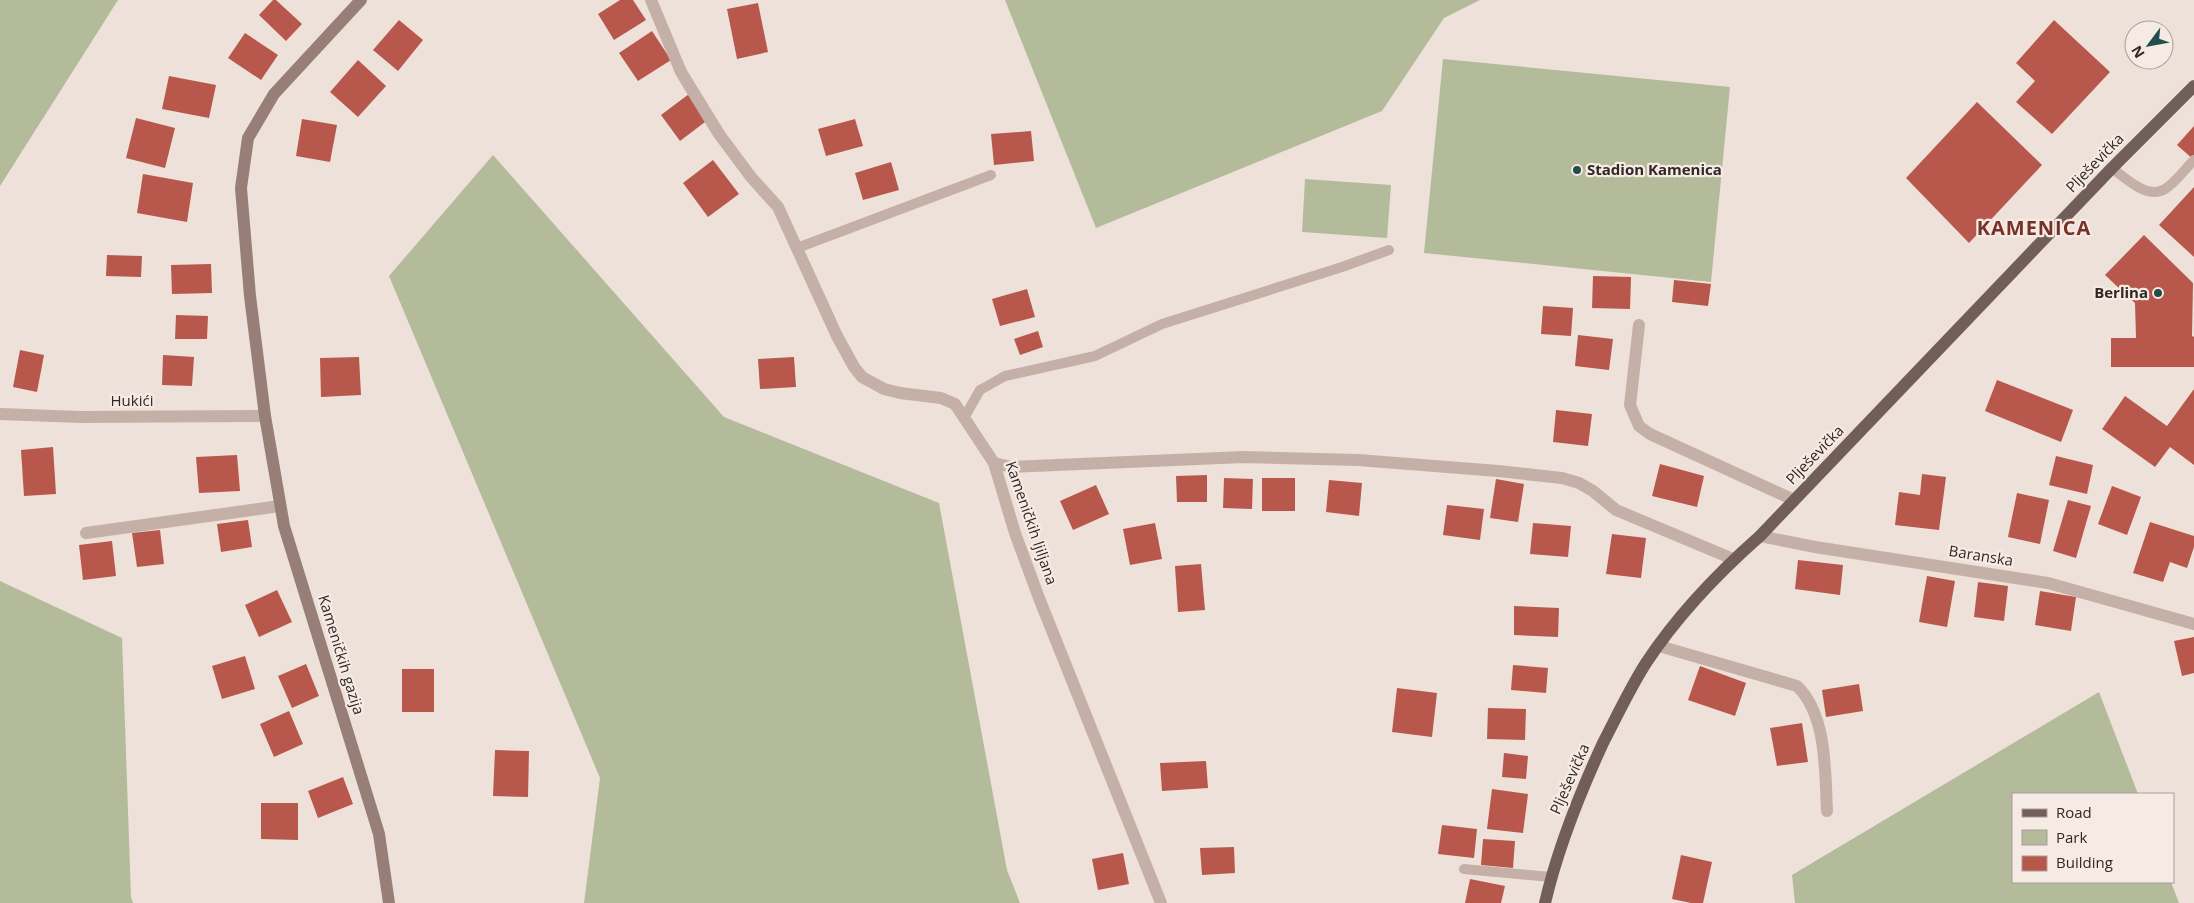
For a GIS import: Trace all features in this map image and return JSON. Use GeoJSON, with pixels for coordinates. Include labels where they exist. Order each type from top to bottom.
{"type":"FeatureCollection","features":[{"type":"Feature","properties":{"kind":"main road","name":"Plješevička"},"geometry":{"type":"LineString","coordinates":[[1545,903],[1565,831],[1622,703],[1647,662],[1683,615],[1733,560],[1760,536],[2112,168],[2194,86]]}},
{"type":"Feature","properties":{"kind":"street","name":"Kameničkih gazija"},"geometry":{"type":"LineString","coordinates":[[361,0],[274,94],[248,138],[240,188],[250,296],[265,416],[284,526],[379,834],[390,903]]}},
{"type":"Feature","properties":{"kind":"street","name":"Kameničkih ljiljana"},"geometry":{"type":"LineString","coordinates":[[651,0],[681,72],[720,134],[751,177],[778,207],[836,336],[854,367],[862,377],[884,389],[941,398],[955,404],[994,463],[1015,533],[1043,607],[1161,903]]}},
{"type":"Feature","properties":{"kind":"street"},"geometry":{"type":"LineString","coordinates":[[1639,325],[1630,405],[1639,426],[1650,434],[1794,500]]}},
{"type":"Feature","properties":{"kind":"street","name":"Hukići"},"geometry":{"type":"LineString","coordinates":[[0,414],[80,417],[265,416]]}},
{"type":"Feature","properties":{"kind":"street"},"geometry":{"type":"LineString","coordinates":[[994,463],[1012,467],[1244,457],[1349,459],[1498,470],[1562,478],[1594,491],[1616,510],[1733,560]]}},
{"type":"Feature","properties":{"kind":"street"},"geometry":{"type":"LineString","coordinates":[[86,533],[280,506]]}},
{"type":"Feature","properties":{"kind":"street","name":"Baranska"},"geometry":{"type":"LineString","coordinates":[[1760,536],[1842,552],[2048,583],[2194,624]]}},
{"type":"Feature","properties":{"kind":"street"},"geometry":{"type":"LineString","coordinates":[[1659,646],[1797,686],[1807,695],[1817,715],[1824,764],[1827,811]]}},
{"type":"Feature","properties":{"kind":"lane"},"geometry":{"type":"LineString","coordinates":[[2112,168],[2132,183],[2150,192],[2164,190],[2194,160]]}},
{"type":"Feature","properties":{"kind":"lane"},"geometry":{"type":"LineString","coordinates":[[797,248],[991,175]]}},
{"type":"Feature","properties":{"kind":"lane"},"geometry":{"type":"LineString","coordinates":[[964,418],[980,390],[1005,376],[1094,356],[1162,324],[1342,268],[1389,250]]}},
{"type":"Feature","properties":{"kind":"lane"},"geometry":{"type":"LineString","coordinates":[[1464,869],[1551,877]]}},
{"type":"Feature","properties":{"kind":"green space"},"geometry":{"type":"Polygon","coordinates":[[[0,0],[118,0],[0,186],[0,0]]]}},
{"type":"Feature","properties":{"kind":"green space"},"geometry":{"type":"Polygon","coordinates":[[[1005,0],[1480,0],[1444,18],[1382,111],[1096,228],[1005,0]]]}},
{"type":"Feature","properties":{"kind":"green space","name":"Stadion Kamenica"},"geometry":{"type":"Polygon","coordinates":[[[1443,59],[1730,87],[1711,282],[1424,253],[1443,59]]]}},
{"type":"Feature","properties":{"kind":"green space"},"geometry":{"type":"Polygon","coordinates":[[[493,155],[724,417],[939,503],[1007,870],[1020,903],[584,903],[600,778],[389,276],[493,155]]]}},
{"type":"Feature","properties":{"kind":"green space"},"geometry":{"type":"Polygon","coordinates":[[[1305,179],[1391,185],[1387,238],[1302,232],[1305,179]]]}},
{"type":"Feature","properties":{"kind":"green space"},"geometry":{"type":"Polygon","coordinates":[[[0,581],[122,638],[131,897],[133,903],[0,903],[0,581]]]}},
{"type":"Feature","properties":{"kind":"green space"},"geometry":{"type":"Polygon","coordinates":[[[2099,692],[2138,793],[2012,793],[2012,883],[2171,883],[2179,903],[1795,903],[1792,875],[2099,692]]]}},
{"type":"Feature","properties":{"kind":"building"},"geometry":{"type":"Polygon","coordinates":[[[273,0],[276,0],[302,24],[286,41],[259,15],[273,0]]]}},
{"type":"Feature","properties":{"kind":"building"},"geometry":{"type":"Polygon","coordinates":[[[620,0],[633,0],[646,20],[614,40],[598,14],[620,0]]]}},
{"type":"Feature","properties":{"kind":"building"},"geometry":{"type":"Polygon","coordinates":[[[758,3],[768,52],[737,59],[727,9],[758,3]]]}},
{"type":"Feature","properties":{"kind":"building"},"geometry":{"type":"Polygon","coordinates":[[[399,20],[423,40],[398,71],[373,50],[399,20]]]}},
{"type":"Feature","properties":{"kind":"building"},"geometry":{"type":"Polygon","coordinates":[[[2054,20],[2110,72],[2052,134],[2016,102],[2035,81],[2016,63],[2054,20]]]}},
{"type":"Feature","properties":{"kind":"building"},"geometry":{"type":"Polygon","coordinates":[[[652,31],[671,60],[638,81],[619,53],[652,31]]]}},
{"type":"Feature","properties":{"kind":"building"},"geometry":{"type":"Polygon","coordinates":[[[245,33],[278,55],[261,80],[228,58],[245,33]]]}},
{"type":"Feature","properties":{"kind":"building"},"geometry":{"type":"Polygon","coordinates":[[[358,60],[386,86],[358,117],[330,92],[358,60]]]}},
{"type":"Feature","properties":{"kind":"building"},"geometry":{"type":"Polygon","coordinates":[[[169,76],[216,85],[209,118],[162,109],[169,76]]]}},
{"type":"Feature","properties":{"kind":"building"},"geometry":{"type":"Polygon","coordinates":[[[689,94],[709,119],[680,141],[661,115],[689,94]]]}},
{"type":"Feature","properties":{"kind":"building"},"geometry":{"type":"Polygon","coordinates":[[[1977,102],[2042,165],[1969,243],[1906,178],[1977,102]]]}},
{"type":"Feature","properties":{"kind":"building"},"geometry":{"type":"Polygon","coordinates":[[[136,118],[175,128],[165,168],[126,158],[136,118]]]}},
{"type":"Feature","properties":{"kind":"building"},"geometry":{"type":"Polygon","coordinates":[[[302,119],[337,125],[330,162],[296,156],[302,119]]]}},
{"type":"Feature","properties":{"kind":"building"},"geometry":{"type":"Polygon","coordinates":[[[855,119],[863,146],[826,156],[818,129],[855,119]]]}},
{"type":"Feature","properties":{"kind":"building"},"geometry":{"type":"Polygon","coordinates":[[[2194,126],[2194,160],[2177,145],[2194,126]]]}},
{"type":"Feature","properties":{"kind":"building"},"geometry":{"type":"Polygon","coordinates":[[[1031,131],[1034,161],[994,165],[991,134],[1031,131]]]}},
{"type":"Feature","properties":{"kind":"building"},"geometry":{"type":"Polygon","coordinates":[[[713,160],[739,194],[708,217],[683,183],[713,160]]]}},
{"type":"Feature","properties":{"kind":"building"},"geometry":{"type":"Polygon","coordinates":[[[891,162],[899,190],[863,200],[855,173],[891,162]]]}},
{"type":"Feature","properties":{"kind":"building"},"geometry":{"type":"Polygon","coordinates":[[[143,174],[193,183],[187,222],[137,213],[143,174]]]}},
{"type":"Feature","properties":{"kind":"building"},"geometry":{"type":"Polygon","coordinates":[[[2194,187],[2194,257],[2159,225],[2194,187]]]}},
{"type":"Feature","properties":{"kind":"building","name":"Berlina"},"geometry":{"type":"Polygon","coordinates":[[[2144,235],[2193,283],[2192,336],[2194,337],[2194,367],[2111,367],[2111,338],[2136,338],[2135,303],[2105,275],[2144,235]]]}},
{"type":"Feature","properties":{"kind":"building"},"geometry":{"type":"Polygon","coordinates":[[[107,255],[142,256],[141,277],[106,276],[107,255]]]}},
{"type":"Feature","properties":{"kind":"building"},"geometry":{"type":"Polygon","coordinates":[[[211,264],[212,293],[172,294],[171,265],[211,264]]]}},
{"type":"Feature","properties":{"kind":"building"},"geometry":{"type":"Polygon","coordinates":[[[1593,276],[1631,277],[1630,309],[1592,308],[1593,276]]]}},
{"type":"Feature","properties":{"kind":"building"},"geometry":{"type":"Polygon","coordinates":[[[1674,280],[1711,284],[1708,306],[1672,302],[1674,280]]]}},
{"type":"Feature","properties":{"kind":"building"},"geometry":{"type":"Polygon","coordinates":[[[1027,289],[1035,317],[1000,326],[992,299],[1027,289]]]}},
{"type":"Feature","properties":{"kind":"building"},"geometry":{"type":"Polygon","coordinates":[[[1543,306],[1573,308],[1571,336],[1541,334],[1543,306]]]}},
{"type":"Feature","properties":{"kind":"building"},"geometry":{"type":"Polygon","coordinates":[[[176,315],[208,316],[207,339],[175,339],[176,315]]]}},
{"type":"Feature","properties":{"kind":"building"},"geometry":{"type":"Polygon","coordinates":[[[1038,331],[1043,347],[1020,355],[1014,339],[1038,331]]]}},
{"type":"Feature","properties":{"kind":"building"},"geometry":{"type":"Polygon","coordinates":[[[1578,335],[1613,339],[1609,370],[1575,366],[1578,335]]]}},
{"type":"Feature","properties":{"kind":"building"},"geometry":{"type":"Polygon","coordinates":[[[20,350],[44,355],[37,392],[13,387],[20,350]]]}},
{"type":"Feature","properties":{"kind":"building"},"geometry":{"type":"Polygon","coordinates":[[[163,355],[194,357],[192,386],[162,385],[163,355]]]}},
{"type":"Feature","properties":{"kind":"building"},"geometry":{"type":"Polygon","coordinates":[[[359,357],[361,395],[321,397],[320,358],[359,357]]]}},
{"type":"Feature","properties":{"kind":"building"},"geometry":{"type":"Polygon","coordinates":[[[794,357],[796,387],[760,389],[758,359],[794,357]]]}},
{"type":"Feature","properties":{"kind":"building"},"geometry":{"type":"Polygon","coordinates":[[[1997,380],[2073,410],[2061,442],[1985,411],[1997,380]]]}},
{"type":"Feature","properties":{"kind":"building"},"geometry":{"type":"Polygon","coordinates":[[[2194,389],[2194,465],[2170,447],[2155,467],[2102,429],[2125,396],[2167,426],[2194,389]]]}},
{"type":"Feature","properties":{"kind":"building"},"geometry":{"type":"Polygon","coordinates":[[[1556,410],[1592,414],[1588,446],[1553,442],[1556,410]]]}},
{"type":"Feature","properties":{"kind":"building"},"geometry":{"type":"Polygon","coordinates":[[[53,447],[56,494],[24,496],[21,450],[53,447]]]}},
{"type":"Feature","properties":{"kind":"building"},"geometry":{"type":"Polygon","coordinates":[[[237,455],[240,491],[199,493],[196,457],[237,455]]]}},
{"type":"Feature","properties":{"kind":"building"},"geometry":{"type":"Polygon","coordinates":[[[2056,456],[2093,465],[2087,494],[2049,485],[2056,456]]]}},
{"type":"Feature","properties":{"kind":"building"},"geometry":{"type":"Polygon","coordinates":[[[1660,464],[1704,476],[1697,507],[1652,496],[1660,464]]]}},
{"type":"Feature","properties":{"kind":"building"},"geometry":{"type":"Polygon","coordinates":[[[1922,474],[1946,477],[1939,530],[1895,525],[1899,492],[1920,495],[1922,474]]]}},
{"type":"Feature","properties":{"kind":"building"},"geometry":{"type":"Polygon","coordinates":[[[1207,475],[1207,502],[1177,502],[1176,476],[1207,475]]]}},
{"type":"Feature","properties":{"kind":"building"},"geometry":{"type":"Polygon","coordinates":[[[1224,478],[1253,479],[1252,509],[1223,508],[1224,478]]]}},
{"type":"Feature","properties":{"kind":"building"},"geometry":{"type":"Polygon","coordinates":[[[1262,478],[1295,478],[1295,511],[1262,511],[1262,478]]]}},
{"type":"Feature","properties":{"kind":"building"},"geometry":{"type":"Polygon","coordinates":[[[1496,479],[1524,484],[1518,522],[1490,518],[1496,479]]]}},
{"type":"Feature","properties":{"kind":"building"},"geometry":{"type":"Polygon","coordinates":[[[1329,480],[1362,483],[1359,516],[1326,512],[1329,480]]]}},
{"type":"Feature","properties":{"kind":"building"},"geometry":{"type":"Polygon","coordinates":[[[1096,485],[1109,514],[1073,530],[1060,501],[1096,485]]]}},
{"type":"Feature","properties":{"kind":"building"},"geometry":{"type":"Polygon","coordinates":[[[2112,486],[2141,497],[2127,535],[2098,524],[2112,486]]]}},
{"type":"Feature","properties":{"kind":"building"},"geometry":{"type":"Polygon","coordinates":[[[2017,493],[2049,500],[2040,544],[2008,537],[2017,493]]]}},
{"type":"Feature","properties":{"kind":"building"},"geometry":{"type":"Polygon","coordinates":[[[2068,500],[2091,506],[2076,558],[2053,551],[2068,500]]]}},
{"type":"Feature","properties":{"kind":"building"},"geometry":{"type":"Polygon","coordinates":[[[1447,505],[1484,509],[1480,540],[1443,535],[1447,505]]]}},
{"type":"Feature","properties":{"kind":"building"},"geometry":{"type":"Polygon","coordinates":[[[248,520],[252,547],[221,552],[217,524],[248,520]]]}},
{"type":"Feature","properties":{"kind":"building"},"geometry":{"type":"Polygon","coordinates":[[[2150,522],[2194,536],[2194,547],[2187,568],[2170,562],[2163,582],[2133,573],[2150,522]]]}},
{"type":"Feature","properties":{"kind":"building"},"geometry":{"type":"Polygon","coordinates":[[[1155,523],[1162,559],[1130,565],[1123,529],[1155,523]]]}},
{"type":"Feature","properties":{"kind":"building"},"geometry":{"type":"Polygon","coordinates":[[[1533,523],[1571,526],[1568,557],[1530,554],[1533,523]]]}},
{"type":"Feature","properties":{"kind":"building"},"geometry":{"type":"Polygon","coordinates":[[[160,530],[164,564],[137,567],[132,533],[160,530]]]}},
{"type":"Feature","properties":{"kind":"building"},"geometry":{"type":"Polygon","coordinates":[[[1612,534],[1646,538],[1641,578],[1606,574],[1612,534]]]}},
{"type":"Feature","properties":{"kind":"building"},"geometry":{"type":"Polygon","coordinates":[[[112,541],[116,576],[83,580],[79,545],[112,541]]]}},
{"type":"Feature","properties":{"kind":"building"},"geometry":{"type":"Polygon","coordinates":[[[1798,560],[1843,565],[1840,595],[1795,589],[1798,560]]]}},
{"type":"Feature","properties":{"kind":"building"},"geometry":{"type":"Polygon","coordinates":[[[1201,564],[1205,610],[1178,612],[1175,566],[1201,564]]]}},
{"type":"Feature","properties":{"kind":"building"},"geometry":{"type":"Polygon","coordinates":[[[1927,576],[1955,581],[1947,627],[1919,622],[1927,576]]]}},
{"type":"Feature","properties":{"kind":"building"},"geometry":{"type":"Polygon","coordinates":[[[1978,582],[2008,586],[2004,621],[1974,617],[1978,582]]]}},
{"type":"Feature","properties":{"kind":"building"},"geometry":{"type":"Polygon","coordinates":[[[277,590],[292,622],[259,637],[245,605],[277,590]]]}},
{"type":"Feature","properties":{"kind":"building"},"geometry":{"type":"Polygon","coordinates":[[[2040,591],[2076,597],[2071,631],[2035,625],[2040,591]]]}},
{"type":"Feature","properties":{"kind":"building"},"geometry":{"type":"Polygon","coordinates":[[[1514,606],[1559,608],[1558,637],[1514,635],[1514,606]]]}},
{"type":"Feature","properties":{"kind":"building"},"geometry":{"type":"Polygon","coordinates":[[[2194,637],[2194,673],[2182,676],[2174,641],[2194,637]]]}},
{"type":"Feature","properties":{"kind":"building"},"geometry":{"type":"Polygon","coordinates":[[[245,656],[255,689],[222,699],[212,666],[245,656]]]}},
{"type":"Feature","properties":{"kind":"building"},"geometry":{"type":"Polygon","coordinates":[[[306,664],[319,696],[292,708],[278,676],[306,664]]]}},
{"type":"Feature","properties":{"kind":"building"},"geometry":{"type":"Polygon","coordinates":[[[1513,665],[1548,668],[1546,693],[1511,690],[1513,665]]]}},
{"type":"Feature","properties":{"kind":"building"},"geometry":{"type":"Polygon","coordinates":[[[1700,666],[1746,683],[1735,716],[1688,700],[1700,666]]]}},
{"type":"Feature","properties":{"kind":"building"},"geometry":{"type":"Polygon","coordinates":[[[402,669],[434,669],[434,712],[402,712],[402,669]]]}},
{"type":"Feature","properties":{"kind":"building"},"geometry":{"type":"Polygon","coordinates":[[[1859,684],[1863,711],[1826,717],[1822,690],[1859,684]]]}},
{"type":"Feature","properties":{"kind":"building"},"geometry":{"type":"Polygon","coordinates":[[[1397,688],[1437,693],[1432,737],[1392,732],[1397,688]]]}},
{"type":"Feature","properties":{"kind":"building"},"geometry":{"type":"Polygon","coordinates":[[[1488,708],[1526,709],[1525,740],[1487,739],[1488,708]]]}},
{"type":"Feature","properties":{"kind":"building"},"geometry":{"type":"Polygon","coordinates":[[[289,711],[303,744],[274,757],[260,724],[289,711]]]}},
{"type":"Feature","properties":{"kind":"building"},"geometry":{"type":"Polygon","coordinates":[[[1802,723],[1808,762],[1777,766],[1770,728],[1802,723]]]}},
{"type":"Feature","properties":{"kind":"building"},"geometry":{"type":"Polygon","coordinates":[[[495,750],[529,751],[528,797],[493,796],[495,750]]]}},
{"type":"Feature","properties":{"kind":"building"},"geometry":{"type":"Polygon","coordinates":[[[1504,753],[1528,756],[1526,779],[1502,777],[1504,753]]]}},
{"type":"Feature","properties":{"kind":"building"},"geometry":{"type":"Polygon","coordinates":[[[1206,761],[1208,788],[1162,791],[1160,763],[1206,761]]]}},
{"type":"Feature","properties":{"kind":"building"},"geometry":{"type":"Polygon","coordinates":[[[343,777],[353,804],[318,818],[308,791],[343,777]]]}},
{"type":"Feature","properties":{"kind":"building"},"geometry":{"type":"Polygon","coordinates":[[[1492,789],[1528,794],[1523,833],[1487,829],[1492,789]]]}},
{"type":"Feature","properties":{"kind":"building"},"geometry":{"type":"Polygon","coordinates":[[[261,803],[298,803],[298,840],[261,839],[261,803]]]}},
{"type":"Feature","properties":{"kind":"building"},"geometry":{"type":"Polygon","coordinates":[[[1442,825],[1477,829],[1474,858],[1438,854],[1442,825]]]}},
{"type":"Feature","properties":{"kind":"building"},"geometry":{"type":"Polygon","coordinates":[[[1483,839],[1515,841],[1513,868],[1481,865],[1483,839]]]}},
{"type":"Feature","properties":{"kind":"building"},"geometry":{"type":"Polygon","coordinates":[[[1234,847],[1235,873],[1202,875],[1200,848],[1234,847]]]}},
{"type":"Feature","properties":{"kind":"building"},"geometry":{"type":"Polygon","coordinates":[[[1123,853],[1129,884],[1098,890],[1092,859],[1123,853]]]}},
{"type":"Feature","properties":{"kind":"building"},"geometry":{"type":"Polygon","coordinates":[[[1681,855],[1712,862],[1703,903],[1691,903],[1672,899],[1681,855]]]}},
{"type":"Feature","properties":{"kind":"building"},"geometry":{"type":"Polygon","coordinates":[[[1470,879],[1505,886],[1501,903],[1465,903],[1470,879]]]}},
{"type":"Feature","properties":{"kind":"place","name":"Stadion Kamenica"},"geometry":{"type":"Point","coordinates":[1577,170]}},
{"type":"Feature","properties":{"kind":"place","name":"Berlina"},"geometry":{"type":"Point","coordinates":[2158,293]}},
{"type":"Feature","properties":{"kind":"district","name":"KAMENICA"},"geometry":{"type":"Point","coordinates":[2034,228]}}]}
